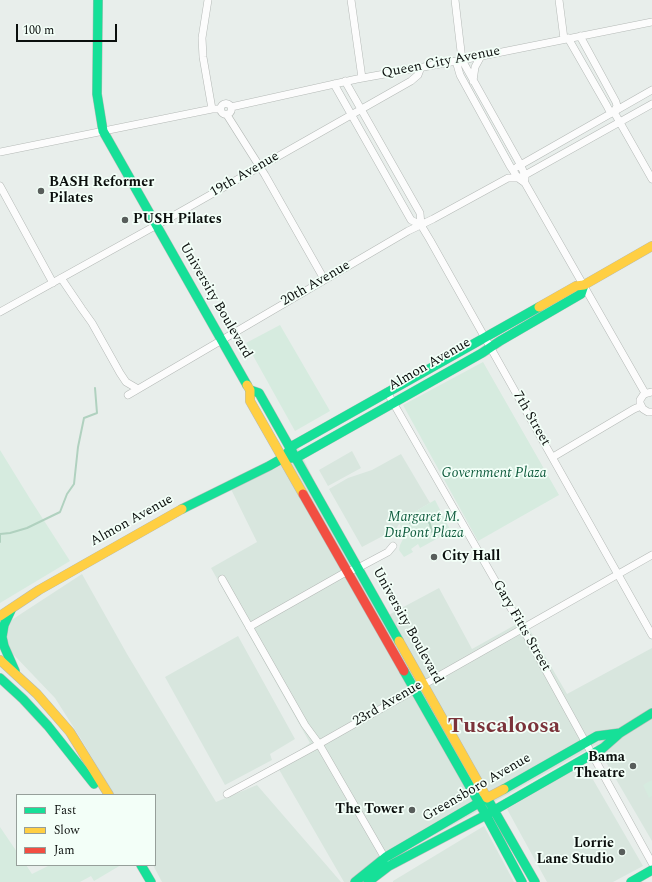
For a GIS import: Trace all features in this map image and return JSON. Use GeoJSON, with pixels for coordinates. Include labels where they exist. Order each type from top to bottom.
{"type":"FeatureCollection","features":[{"type":"Feature","properties":{"kind":"main road","name":"University Boulevard"},"geometry":{"type":"LineString","coordinates":[[98,0],[97,94],[103,131],[250,390],[250,401],[346,572],[486,815],[522,882]]}},
{"type":"Feature","properties":{"kind":"main road","name":"Almon Avenue"},"geometry":{"type":"LineString","coordinates":[[0,616],[39,590],[136,534],[202,498],[269,466],[283,458],[290,448],[387,392],[576,286],[584,285],[652,246]]}},
{"type":"Feature","properties":{"kind":"main road","name":"Almon Avenue"},"geometry":{"type":"LineString","coordinates":[[283,458],[296,458],[393,403],[580,294],[584,285]]}},
{"type":"Feature","properties":{"kind":"main road","name":"University Boulevard"},"geometry":{"type":"LineString","coordinates":[[250,390],[259,393],[535,882]]}},
{"type":"Feature","properties":{"kind":"main road"},"geometry":{"type":"LineString","coordinates":[[11,610],[4,625],[2,637],[4,646],[16,674]]}},
{"type":"Feature","properties":{"kind":"main road"},"geometry":{"type":"LineString","coordinates":[[0,660],[37,694],[70,732],[109,794]]}},
{"type":"Feature","properties":{"kind":"main road"},"geometry":{"type":"LineString","coordinates":[[0,678],[23,699],[48,726],[81,766],[100,794]]}},
{"type":"Feature","properties":{"kind":"main road","name":"Greensboro Avenue"},"geometry":{"type":"LineString","coordinates":[[368,882],[387,862],[486,815],[603,748],[620,732],[652,713]]}},
{"type":"Feature","properties":{"kind":"main road","name":"Greensboro Avenue"},"geometry":{"type":"LineString","coordinates":[[355,882],[478,803],[597,736],[620,732]]}},
{"type":"Feature","properties":{"kind":"main road"},"geometry":{"type":"LineString","coordinates":[[142,866],[151,882]]}},
{"type":"Feature","properties":{"kind":"main road"},"geometry":{"type":"LineString","coordinates":[[151,866],[159,882]]}},
{"type":"Feature","properties":{"kind":"main road"},"geometry":{"type":"LineString","coordinates":[[631,882],[652,870]]}},
{"type":"Feature","properties":{"kind":"street"},"geometry":{"type":"LineString","coordinates":[[208,0],[202,38],[203,57],[212,109]]}},
{"type":"Feature","properties":{"kind":"street"},"geometry":{"type":"LineString","coordinates":[[352,0],[362,78]]}},
{"type":"Feature","properties":{"kind":"street"},"geometry":{"type":"LineString","coordinates":[[455,0],[460,75],[513,170],[518,178],[525,183],[649,393],[640,400],[641,406],[645,411],[652,412]]}},
{"type":"Feature","properties":{"kind":"street"},"geometry":{"type":"LineString","coordinates":[[559,0],[566,39],[609,110],[614,112],[652,179]]}},
{"type":"Feature","properties":{"kind":"street","name":"Queen City Avenue"},"geometry":{"type":"LineString","coordinates":[[0,152],[212,109],[220,109],[224,104],[228,104],[231,107],[345,81],[652,22]]}},
{"type":"Feature","properties":{"kind":"street"},"geometry":{"type":"LineString","coordinates":[[580,36],[616,102],[617,106],[614,112]]}},
{"type":"Feature","properties":{"kind":"street"},"geometry":{"type":"LineString","coordinates":[[473,81],[475,67],[481,56]]}},
{"type":"Feature","properties":{"kind":"street"},"geometry":{"type":"LineString","coordinates":[[459,60],[473,81],[525,175],[525,183]]}},
{"type":"Feature","properties":{"kind":"street","name":"19th Avenue"},"geometry":{"type":"LineString","coordinates":[[0,312],[156,226],[412,80],[418,75],[421,67]]}},
{"type":"Feature","properties":{"kind":"street","name":"7th Street"},"geometry":{"type":"LineString","coordinates":[[345,81],[420,213],[421,225],[652,635]]}},
{"type":"Feature","properties":{"kind":"street","name":"7th Street"},"geometry":{"type":"LineString","coordinates":[[334,84],[411,220],[421,225]]}},
{"type":"Feature","properties":{"kind":"street","name":"20th Avenue"},"geometry":{"type":"LineString","coordinates":[[508,178],[513,170],[652,90]]}},
{"type":"Feature","properties":{"kind":"street","name":"20th Avenue"},"geometry":{"type":"LineString","coordinates":[[128,395],[324,279],[421,225],[508,178],[518,178],[525,175],[652,104]]}},
{"type":"Feature","properties":{"kind":"street"},"geometry":{"type":"LineString","coordinates":[[227,115],[230,112],[231,107]]}},
{"type":"Feature","properties":{"kind":"street"},"geometry":{"type":"LineString","coordinates":[[220,109],[223,114],[227,115],[260,167],[324,279]]}},
{"type":"Feature","properties":{"kind":"street"},"geometry":{"type":"LineString","coordinates":[[0,186],[53,283]]}},
{"type":"Feature","properties":{"kind":"street"},"geometry":{"type":"LineString","coordinates":[[61,278],[92,323],[126,382],[138,389]]}},
{"type":"Feature","properties":{"kind":"street","name":"Gary Fitts Street"},"geometry":{"type":"LineString","coordinates":[[387,392],[522,628],[652,863]]}},
{"type":"Feature","properties":{"kind":"street"},"geometry":{"type":"LineString","coordinates":[[553,458],[641,406]]}},
{"type":"Feature","properties":{"kind":"street"},"geometry":{"type":"LineString","coordinates":[[249,627],[346,572],[358,568],[388,552],[393,546]]}},
{"type":"Feature","properties":{"kind":"street","name":"23rd Avenue"},"geometry":{"type":"LineString","coordinates":[[227,794],[319,744],[413,689],[652,555]]}},
{"type":"Feature","properties":{"kind":"street"},"geometry":{"type":"LineString","coordinates":[[222,579],[305,725],[319,744],[387,862]]}},
{"type":"Feature","properties":{"kind":"shaded area"},"geometry":{"type":"Polygon","coordinates":[[[298,447],[381,619],[439,588],[472,649],[524,620],[567,694],[652,648],[652,841],[596,745],[351,882],[344,882],[277,766],[310,743],[211,568],[257,542],[227,481],[298,447]]]}},
{"type":"Feature","properties":{"kind":"shaded area"},"geometry":{"type":"Polygon","coordinates":[[[352,451],[361,468],[328,486],[319,470],[352,451]]]}},
{"type":"Feature","properties":{"kind":"shaded area"},"geometry":{"type":"Polygon","coordinates":[[[401,454],[430,503],[402,519],[396,529],[362,547],[329,489],[348,478],[372,470],[401,454]]]}},
{"type":"Feature","properties":{"kind":"shaded area"},"geometry":{"type":"Polygon","coordinates":[[[82,574],[127,654],[216,802],[257,785],[341,882],[162,882],[154,866],[156,866],[156,794],[113,794],[55,698],[12,653],[6,638],[10,621],[82,574]]]}},
{"type":"Feature","properties":{"kind":"shaded area"},"geometry":{"type":"Polygon","coordinates":[[[238,636],[295,739],[270,754],[272,760],[225,785],[165,677],[238,636]]]}},
{"type":"Feature","properties":{"kind":"shaded area"},"geometry":{"type":"Polygon","coordinates":[[[584,764],[643,866],[613,882],[547,882],[507,809],[584,764]]]}},
{"type":"Feature","properties":{"kind":"shaded area"},"geometry":{"type":"Polygon","coordinates":[[[484,826],[514,882],[393,882],[393,881],[484,826]]]}},
{"type":"Feature","properties":{"kind":"green space"},"geometry":{"type":"Polygon","coordinates":[[[280,325],[330,411],[295,431],[246,343],[280,325]]]}},
{"type":"Feature","properties":{"kind":"green space","name":"Government Plaza"},"geometry":{"type":"Polygon","coordinates":[[[483,362],[559,495],[478,541],[403,405],[483,362]]]}},
{"type":"Feature","properties":{"kind":"green space"},"geometry":{"type":"Polygon","coordinates":[[[0,450],[70,561],[0,603],[0,450]]]}},
{"type":"Feature","properties":{"kind":"green space","name":"Margaret M. DuPont Plaza"},"geometry":{"type":"Polygon","coordinates":[[[435,500],[451,531],[420,548],[418,544],[411,549],[413,552],[404,557],[399,550],[405,535],[399,523],[402,519],[435,500]]]}},
{"type":"Feature","properties":{"kind":"green space"},"geometry":{"type":"Polygon","coordinates":[[[652,780],[652,796],[649,798],[643,785],[652,780]]]}},
{"type":"Feature","properties":{"kind":"green space"},"geometry":{"type":"Polygon","coordinates":[[[0,827],[16,851],[16,866],[27,866],[32,874],[48,866],[119,866],[94,881],[91,876],[80,882],[0,882],[0,827]]]}},
{"type":"Feature","properties":{"kind":"waterway"},"geometry":{"type":"LineString","coordinates":[[0,542],[0,534],[27,528],[60,512],[67,494],[74,484],[78,447],[84,418],[97,413],[95,388]]}},
{"type":"Feature","properties":{"kind":"waterway"},"geometry":{"type":"LineString","coordinates":[[410,523],[417,520]]}},
{"type":"Feature","properties":{"kind":"waterway"},"geometry":{"type":"LineString","coordinates":[[421,521],[427,520],[430,524],[432,532]]}},
{"type":"Feature","properties":{"kind":"traffic: fast"},"geometry":{"type":"LineString","coordinates":[[98,0],[97,94],[103,131],[247,385]]}},
{"type":"Feature","properties":{"kind":"traffic: fast"},"geometry":{"type":"LineString","coordinates":[[289,458],[296,458],[482,353],[581,294],[584,285]]}},
{"type":"Feature","properties":{"kind":"traffic: fast"},"geometry":{"type":"LineString","coordinates":[[182,509],[269,466],[283,458],[294,445],[539,307]]}},
{"type":"Feature","properties":{"kind":"traffic: fast"},"geometry":{"type":"LineString","coordinates":[[250,390],[259,393],[399,641]]}},
{"type":"Feature","properties":{"kind":"traffic: fast"},"geometry":{"type":"LineString","coordinates":[[11,610],[4,625],[2,637],[4,646],[15,671]]}},
{"type":"Feature","properties":{"kind":"traffic: fast"},"geometry":{"type":"LineString","coordinates":[[404,671],[486,815],[603,748],[620,733],[652,713]]}},
{"type":"Feature","properties":{"kind":"traffic: fast"},"geometry":{"type":"LineString","coordinates":[[0,678],[23,699],[48,726],[94,784]]}},
{"type":"Feature","properties":{"kind":"traffic: fast"},"geometry":{"type":"LineString","coordinates":[[504,789],[597,736],[620,733]]}},
{"type":"Feature","properties":{"kind":"traffic: fast"},"geometry":{"type":"LineString","coordinates":[[355,882],[386,857],[487,798],[535,882]]}},
{"type":"Feature","properties":{"kind":"traffic: fast"},"geometry":{"type":"LineString","coordinates":[[368,882],[389,866],[486,815],[522,882]]}},
{"type":"Feature","properties":{"kind":"traffic: fast"},"geometry":{"type":"LineString","coordinates":[[142,866],[151,882]]}},
{"type":"Feature","properties":{"kind":"traffic: fast"},"geometry":{"type":"LineString","coordinates":[[631,882],[652,870]]}},
{"type":"Feature","properties":{"kind":"traffic: slow"},"geometry":{"type":"LineString","coordinates":[[539,307],[576,286],[584,285],[652,246]]}},
{"type":"Feature","properties":{"kind":"traffic: slow"},"geometry":{"type":"LineString","coordinates":[[247,385],[250,390],[250,401],[303,494]]}},
{"type":"Feature","properties":{"kind":"traffic: slow"},"geometry":{"type":"LineString","coordinates":[[0,616],[39,590],[182,509]]}},
{"type":"Feature","properties":{"kind":"traffic: slow"},"geometry":{"type":"LineString","coordinates":[[399,641],[487,798],[504,789]]}},
{"type":"Feature","properties":{"kind":"traffic: slow"},"geometry":{"type":"LineString","coordinates":[[0,660],[37,694],[70,732],[108,794]]}},
{"type":"Feature","properties":{"kind":"traffic: jam"},"geometry":{"type":"LineString","coordinates":[[303,494],[404,671]]}},
{"type":"Feature","properties":{"kind":"place","name":"BASH Reformer Pilates"},"geometry":{"type":"Point","coordinates":[41,191]}},
{"type":"Feature","properties":{"kind":"place","name":"PUSH Pilates"},"geometry":{"type":"Point","coordinates":[125,220]}},
{"type":"Feature","properties":{"kind":"place","name":"City Hall"},"geometry":{"type":"Point","coordinates":[434,557]}},
{"type":"Feature","properties":{"kind":"place","name":"Bama Theatre"},"geometry":{"type":"Point","coordinates":[633,766]}},
{"type":"Feature","properties":{"kind":"place","name":"The Tower"},"geometry":{"type":"Point","coordinates":[412,810]}},
{"type":"Feature","properties":{"kind":"place","name":"Lorrie Lane Studio"},"geometry":{"type":"Point","coordinates":[622,852]}},
{"type":"Feature","properties":{"kind":"district","name":"Tuscaloosa"},"geometry":{"type":"Point","coordinates":[504,728]}}]}
